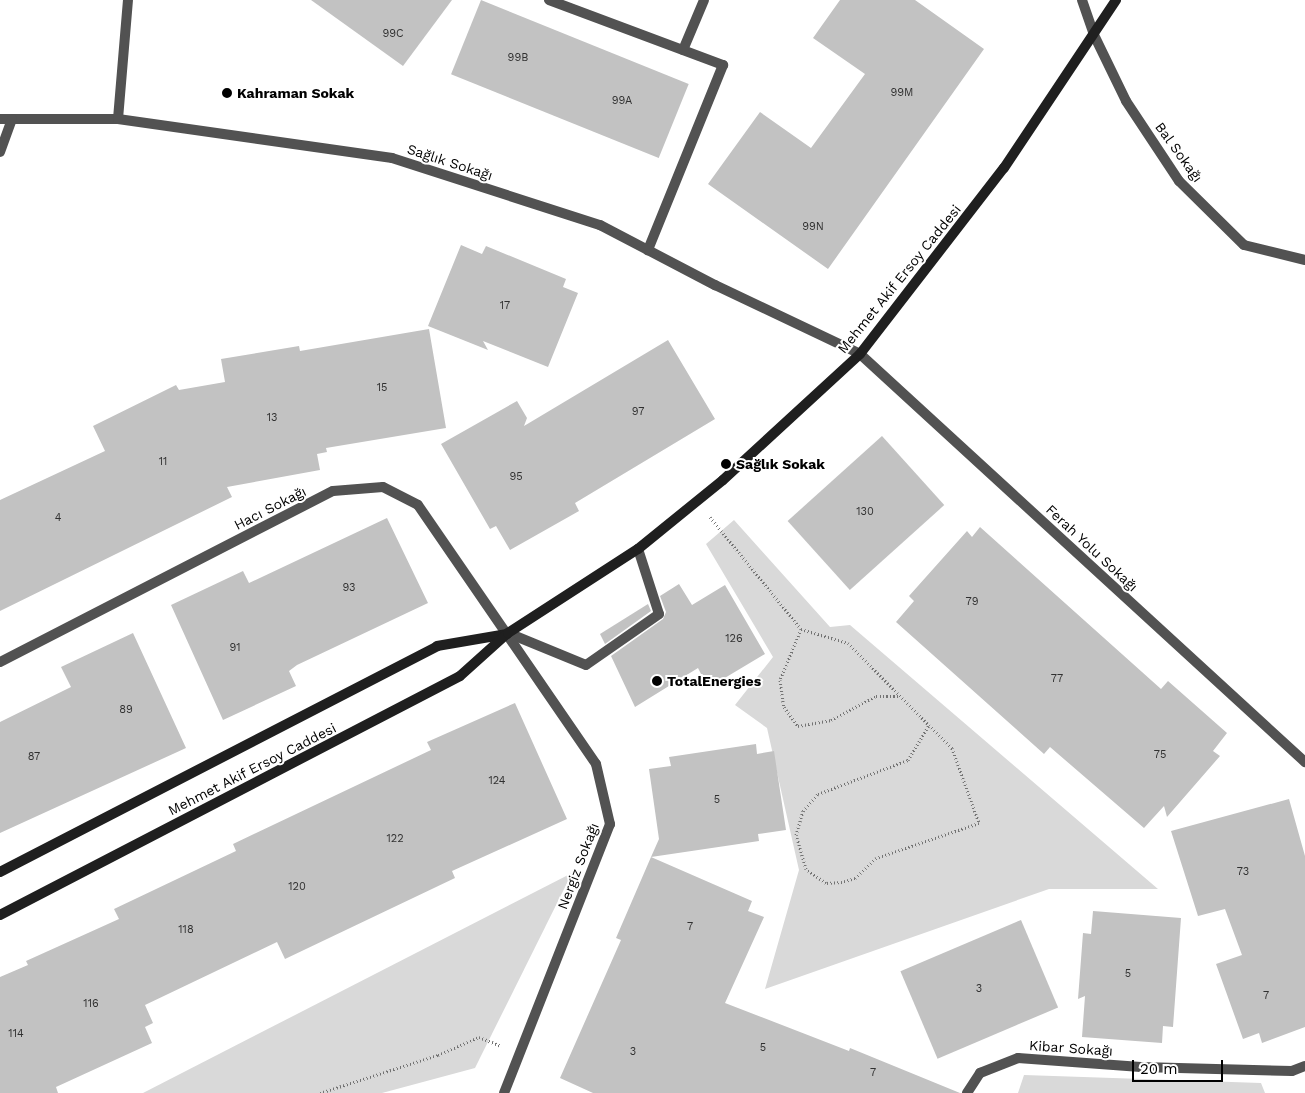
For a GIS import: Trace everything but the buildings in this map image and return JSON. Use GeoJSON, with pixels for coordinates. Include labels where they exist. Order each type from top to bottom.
{"type":"FeatureCollection","features":[{"type":"Feature","properties":{"kind":"main road","name":"Mehmet Akif Ersoy Caddesi"},"geometry":{"type":"LineString","coordinates":[[0,915],[460,676],[508,633],[638,549],[697,501],[860,354],[1004,168],[1116,0]]}},
{"type":"Feature","properties":{"kind":"main road","name":"Mehmet Akif Ersoy Caddesi"},"geometry":{"type":"LineString","coordinates":[[0,872],[437,646],[508,633]]}},
{"type":"Feature","properties":{"kind":"street"},"geometry":{"type":"LineString","coordinates":[[118,119],[128,0]]}},
{"type":"Feature","properties":{"kind":"street"},"geometry":{"type":"LineString","coordinates":[[549,0],[723,65],[648,250]]}},
{"type":"Feature","properties":{"kind":"street"},"geometry":{"type":"LineString","coordinates":[[683,50],[704,0]]}},
{"type":"Feature","properties":{"kind":"street","name":"Bal Sokağı"},"geometry":{"type":"LineString","coordinates":[[1082,0],[1094,35],[1126,101],[1180,181],[1244,245],[1305,260]]}},
{"type":"Feature","properties":{"kind":"street","name":"Sağlık Sokağı"},"geometry":{"type":"LineString","coordinates":[[0,119],[118,119],[392,158],[600,225],[860,354]]}},
{"type":"Feature","properties":{"kind":"street"},"geometry":{"type":"LineString","coordinates":[[0,152],[12,119]]}},
{"type":"Feature","properties":{"kind":"street","name":"Ferah Yolu Sokağı"},"geometry":{"type":"LineString","coordinates":[[860,354],[1305,762]]}},
{"type":"Feature","properties":{"kind":"street","name":"Hacı Sokağı"},"geometry":{"type":"LineString","coordinates":[[0,662],[333,491],[383,487],[418,505],[508,633]]}},
{"type":"Feature","properties":{"kind":"street"},"geometry":{"type":"LineString","coordinates":[[508,633],[586,665],[659,614],[638,549]]}},
{"type":"Feature","properties":{"kind":"street","name":"Nergiz Sokağı"},"geometry":{"type":"LineString","coordinates":[[504,1093],[610,824],[596,764],[508,633]]}},
{"type":"Feature","properties":{"kind":"street","name":"Kibar Sokağı"},"geometry":{"type":"LineString","coordinates":[[967,1093],[980,1073],[1018,1058],[1140,1067],[1292,1071],[1305,1066]]}},
{"type":"Feature","properties":{"kind":"path"},"geometry":{"type":"LineString","coordinates":[[697,501],[801,629],[848,643],[930,725],[952,748],[979,824],[876,858],[855,878],[842,882],[826,883],[806,869],[796,835],[803,811],[818,794],[908,760],[930,725]]}},
{"type":"Feature","properties":{"kind":"path"},"geometry":{"type":"LineString","coordinates":[[801,629],[780,680],[784,707],[798,726],[831,720],[876,696],[900,696]]}},
{"type":"Feature","properties":{"kind":"path"},"geometry":{"type":"LineString","coordinates":[[320,1093],[438,1055],[479,1037],[520,1054]]}},
{"type":"Feature","properties":{"kind":"shaded area"},"geometry":{"type":"Polygon","coordinates":[[[734,520],[830,627],[850,625],[1158,889],[1049,889],[765,989],[799,870],[767,728],[735,705],[773,657],[706,544],[734,520]]]}},
{"type":"Feature","properties":{"kind":"shaded area"},"geometry":{"type":"Polygon","coordinates":[[[572,873],[475,1068],[382,1093],[143,1093],[572,873]]]}},
{"type":"Feature","properties":{"kind":"shaded area"},"geometry":{"type":"Polygon","coordinates":[[[1024,1075],[1261,1083],[1265,1093],[1018,1093],[1024,1075]]]}},
{"type":"Feature","properties":{"kind":"place","name":"Kahraman Sokak"},"geometry":{"type":"Point","coordinates":[227,93]}},
{"type":"Feature","properties":{"kind":"place","name":"Sağlık Sokak"},"geometry":{"type":"Point","coordinates":[726,464]}},
{"type":"Feature","properties":{"kind":"place","name":"TotalEnergies"},"geometry":{"type":"Point","coordinates":[657,681]}}]}
